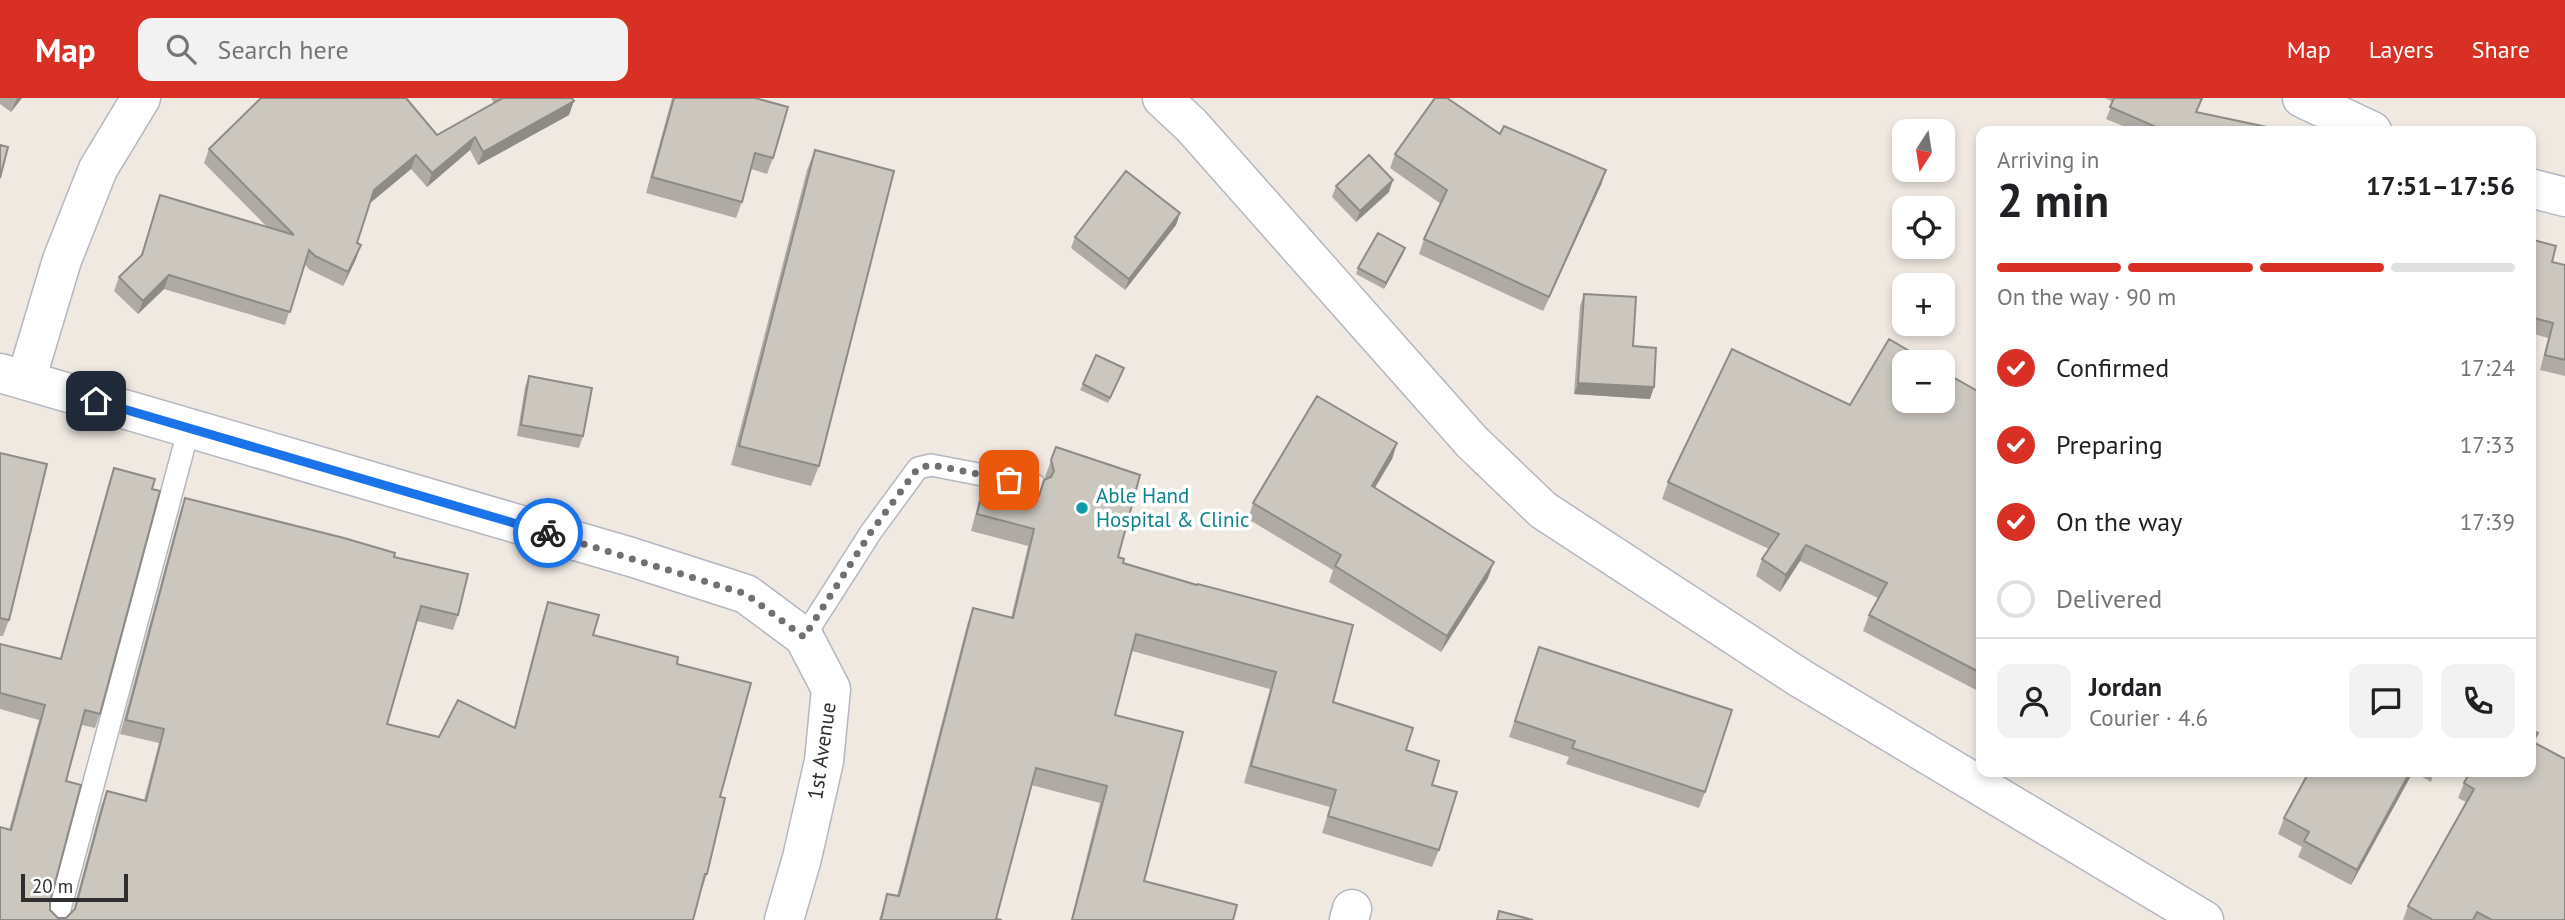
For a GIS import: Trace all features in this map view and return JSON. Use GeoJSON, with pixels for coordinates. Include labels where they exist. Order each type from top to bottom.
{"type":"FeatureCollection","features":[{"type":"Feature","properties":{"kind":"street"},"geometry":{"type":"LineString","coordinates":[[13,376],[98,169],[141,98]]}},
{"type":"Feature","properties":{"kind":"street"},"geometry":{"type":"LineString","coordinates":[[1162,98],[1191,125],[1472,442],[1543,510],[1800,678],[2204,920]]}},
{"type":"Feature","properties":{"kind":"street"},"geometry":{"type":"LineString","coordinates":[[2302,98],[2361,126]]}},
{"type":"Feature","properties":{"kind":"street"},"geometry":{"type":"LineString","coordinates":[[2536,190],[2565,197]]}},
{"type":"Feature","properties":{"kind":"street","name":"1st Avenue"},"geometry":{"type":"LineString","coordinates":[[13,376],[631,557],[746,594],[804,637],[831,689],[824,761],[802,858],[784,920]]}},
{"type":"Feature","properties":{"kind":"lane"},"geometry":{"type":"LineString","coordinates":[[57,920],[189,428]]}},
{"type":"Feature","properties":{"kind":"lane"},"geometry":{"type":"LineString","coordinates":[[804,637],[871,532],[918,468],[932,465],[1035,485]]}},
{"type":"Feature","properties":{"kind":"building"},"geometry":{"type":"Polygon","coordinates":[[[261,98],[406,98],[437,135],[503,98],[572,98],[574,101],[483,152],[475,137],[432,173],[416,155],[374,190],[357,243],[361,245],[348,272],[315,256],[309,250],[290,312],[169,275],[143,301],[119,277],[142,255],[160,195],[294,235],[209,149],[261,98]]]}},
{"type":"Feature","properties":{"kind":"building"},"geometry":{"type":"Polygon","coordinates":[[[674,98],[755,98],[788,107],[773,158],[755,153],[742,202],[652,177],[674,98]]]}},
{"type":"Feature","properties":{"kind":"building"},"geometry":{"type":"Polygon","coordinates":[[[1435,98],[1447,98],[1500,134],[1504,126],[1606,170],[1549,297],[1424,239],[1447,190],[1395,154],[1435,98]]]}},
{"type":"Feature","properties":{"kind":"building"},"geometry":{"type":"Polygon","coordinates":[[[2114,98],[2202,98],[2196,112],[2262,126],[2154,126],[2110,107],[2114,98]]]}},
{"type":"Feature","properties":{"kind":"building"},"geometry":{"type":"Polygon","coordinates":[[[0,145],[8,147],[0,178],[0,145]]]}},
{"type":"Feature","properties":{"kind":"building"},"geometry":{"type":"Polygon","coordinates":[[[815,150],[894,171],[819,466],[739,446],[815,150]]]}},
{"type":"Feature","properties":{"kind":"building"},"geometry":{"type":"Polygon","coordinates":[[[1369,155],[1393,180],[1360,211],[1336,186],[1369,155]]]}},
{"type":"Feature","properties":{"kind":"building"},"geometry":{"type":"Polygon","coordinates":[[[1126,171],[1180,213],[1129,279],[1075,237],[1126,171]]]}},
{"type":"Feature","properties":{"kind":"building"},"geometry":{"type":"Polygon","coordinates":[[[1378,233],[1405,248],[1386,283],[1358,268],[1378,233]]]}},
{"type":"Feature","properties":{"kind":"building"},"geometry":{"type":"Polygon","coordinates":[[[2536,241],[2556,246],[2552,262],[2565,265],[2565,360],[2545,355],[2553,323],[2536,319],[2536,241]]]}},
{"type":"Feature","properties":{"kind":"building"},"geometry":{"type":"Polygon","coordinates":[[[1584,294],[1636,297],[1633,346],[1656,348],[1654,387],[1578,383],[1584,294]]]}},
{"type":"Feature","properties":{"kind":"building"},"geometry":{"type":"Polygon","coordinates":[[[1889,339],[1908,350],[1892,350],[1892,413],[1955,413],[1955,378],[1976,390],[1976,670],[1869,615],[1887,583],[1806,545],[1786,575],[1762,559],[1779,534],[1668,482],[1732,349],[1850,405],[1889,339]]]}},
{"type":"Feature","properties":{"kind":"building"},"geometry":{"type":"Polygon","coordinates":[[[1096,355],[1124,368],[1110,398],[1083,384],[1096,355]]]}},
{"type":"Feature","properties":{"kind":"building"},"geometry":{"type":"Polygon","coordinates":[[[529,376],[592,388],[583,436],[521,425],[529,376]]]}},
{"type":"Feature","properties":{"kind":"building"},"geometry":{"type":"Polygon","coordinates":[[[1317,396],[1397,443],[1372,486],[1494,562],[1447,636],[1335,566],[1341,555],[1253,503],[1317,396]]]}},
{"type":"Feature","properties":{"kind":"building"},"geometry":{"type":"Polygon","coordinates":[[[1056,447],[1140,475],[1118,557],[1124,559],[1123,563],[1353,625],[1333,702],[1413,728],[1406,750],[1439,761],[1432,785],[1457,792],[1439,850],[1328,816],[1336,790],[1251,766],[1276,672],[1136,634],[1115,715],[1183,732],[1144,881],[1237,905],[1233,920],[1072,920],[1107,786],[1036,768],[996,919],[1002,920],[881,920],[887,894],[899,896],[973,608],[1013,618],[1034,529],[977,514],[985,483],[1039,496],[1044,480],[1051,477],[1054,471],[1051,460],[1056,447]]]}},
{"type":"Feature","properties":{"kind":"building"},"geometry":{"type":"Polygon","coordinates":[[[0,453],[47,464],[9,620],[0,618],[0,453]]]}},
{"type":"Feature","properties":{"kind":"building"},"geometry":{"type":"Polygon","coordinates":[[[114,468],[155,479],[152,489],[160,491],[100,714],[85,710],[66,781],[81,785],[50,902],[50,910],[58,918],[66,918],[75,909],[107,791],[146,801],[164,729],[126,720],[185,498],[344,538],[395,553],[394,557],[468,574],[458,615],[421,606],[387,724],[439,737],[458,700],[515,728],[548,602],[599,615],[593,635],[678,657],[677,664],[751,683],[720,797],[725,798],[693,920],[0,920],[0,827],[11,830],[45,705],[0,693],[0,644],[61,659],[114,468]]]}},
{"type":"Feature","properties":{"kind":"building"},"geometry":{"type":"Polygon","coordinates":[[[1539,647],[1732,710],[1705,792],[1572,748],[1575,741],[1515,721],[1539,647]]]}},
{"type":"Feature","properties":{"kind":"building"},"geometry":{"type":"Polygon","coordinates":[[[2536,744],[2565,759],[2565,920],[2492,920],[2477,912],[2473,920],[2433,920],[2408,906],[2474,789],[2464,783],[2467,777],[2536,777],[2536,744]]]}},
{"type":"Feature","properties":{"kind":"building"},"geometry":{"type":"Polygon","coordinates":[[[2306,777],[2407,777],[2357,870],[2304,841],[2309,832],[2284,818],[2306,777]]]}},
{"type":"Feature","properties":{"kind":"building"},"geometry":{"type":"Polygon","coordinates":[[[1499,911],[1533,920],[1497,920],[1499,911]]]}},
{"type":"Feature","properties":{"kind":"way so far"},"geometry":{"type":"LineString","coordinates":[[548,533],[746,594],[804,637],[871,532],[918,468],[932,465],[1009,480]]}},
{"type":"Feature","properties":{"kind":"place","name":"Able Hand Hospital & Clinic"},"geometry":{"type":"Point","coordinates":[1082,508]}},
{"type":"Feature","properties":{"kind":"route"},"geometry":{"type":"LineString","coordinates":[[96,401],[548,533]]}}]}
